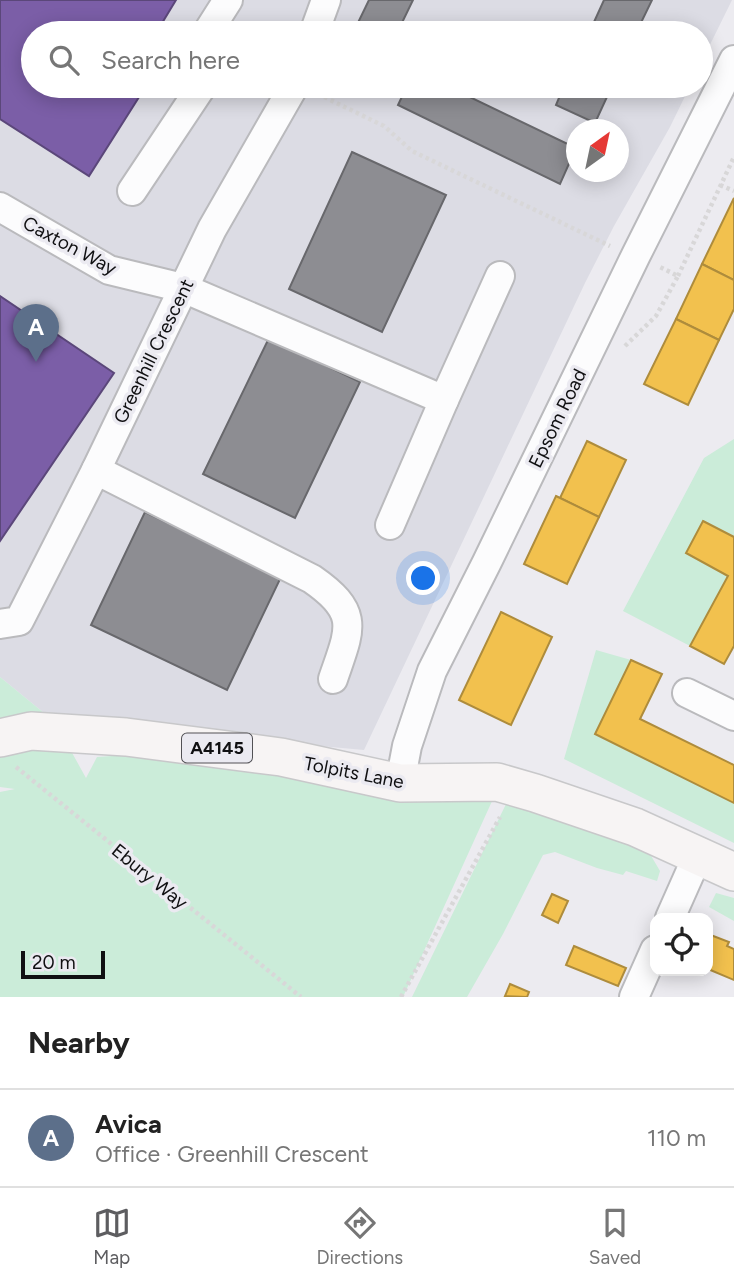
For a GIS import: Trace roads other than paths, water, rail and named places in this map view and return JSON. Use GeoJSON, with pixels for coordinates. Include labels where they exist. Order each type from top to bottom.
{"type":"FeatureCollection","features":[{"type":"Feature","properties":{"kind":"main road","name":"Tolpits Lane"},"geometry":{"type":"LineString","coordinates":[[14,744],[126,737],[281,757],[400,783],[497,782],[635,827],[734,872]]}},
{"type":"Feature","properties":{"kind":"street"},"geometry":{"type":"LineString","coordinates":[[214,21],[228,0]]}},
{"type":"Feature","properties":{"kind":"street"},"geometry":{"type":"LineString","coordinates":[[318,21],[326,0]]}},
{"type":"Feature","properties":{"kind":"street","name":"Epsom Road"},"geometry":{"type":"LineString","coordinates":[[400,783],[407,746],[432,671],[734,60]]}},
{"type":"Feature","properties":{"kind":"street"},"geometry":{"type":"LineString","coordinates":[[132,191],[194,98]]}},
{"type":"Feature","properties":{"kind":"street","name":"Greenhill Crescent"},"geometry":{"type":"LineString","coordinates":[[9,622],[96,470],[212,229],[298,98]]}},
{"type":"Feature","properties":{"kind":"street","name":"Caxton Way"},"geometry":{"type":"LineString","coordinates":[[0,206],[109,270],[183,288],[444,400]]}},
{"type":"Feature","properties":{"kind":"street"},"geometry":{"type":"LineString","coordinates":[[390,525],[500,276]]}},
{"type":"Feature","properties":{"kind":"street"},"geometry":{"type":"LineString","coordinates":[[96,470],[312,579],[325,589],[339,602],[347,618],[348,634],[333,679]]}},
{"type":"Feature","properties":{"kind":"street"},"geometry":{"type":"LineString","coordinates":[[687,693],[734,716]]}},
{"type":"Feature","properties":{"kind":"street"},"geometry":{"type":"LineString","coordinates":[[672,913],[698,855]]}},
{"type":"Feature","properties":{"kind":"street"},"geometry":{"type":"LineString","coordinates":[[634,997],[650,961]]}},
{"type":"Feature","properties":{"kind":"place","name":"Avica"},"geometry":{"type":"Point","coordinates":[36,362]}}]}
